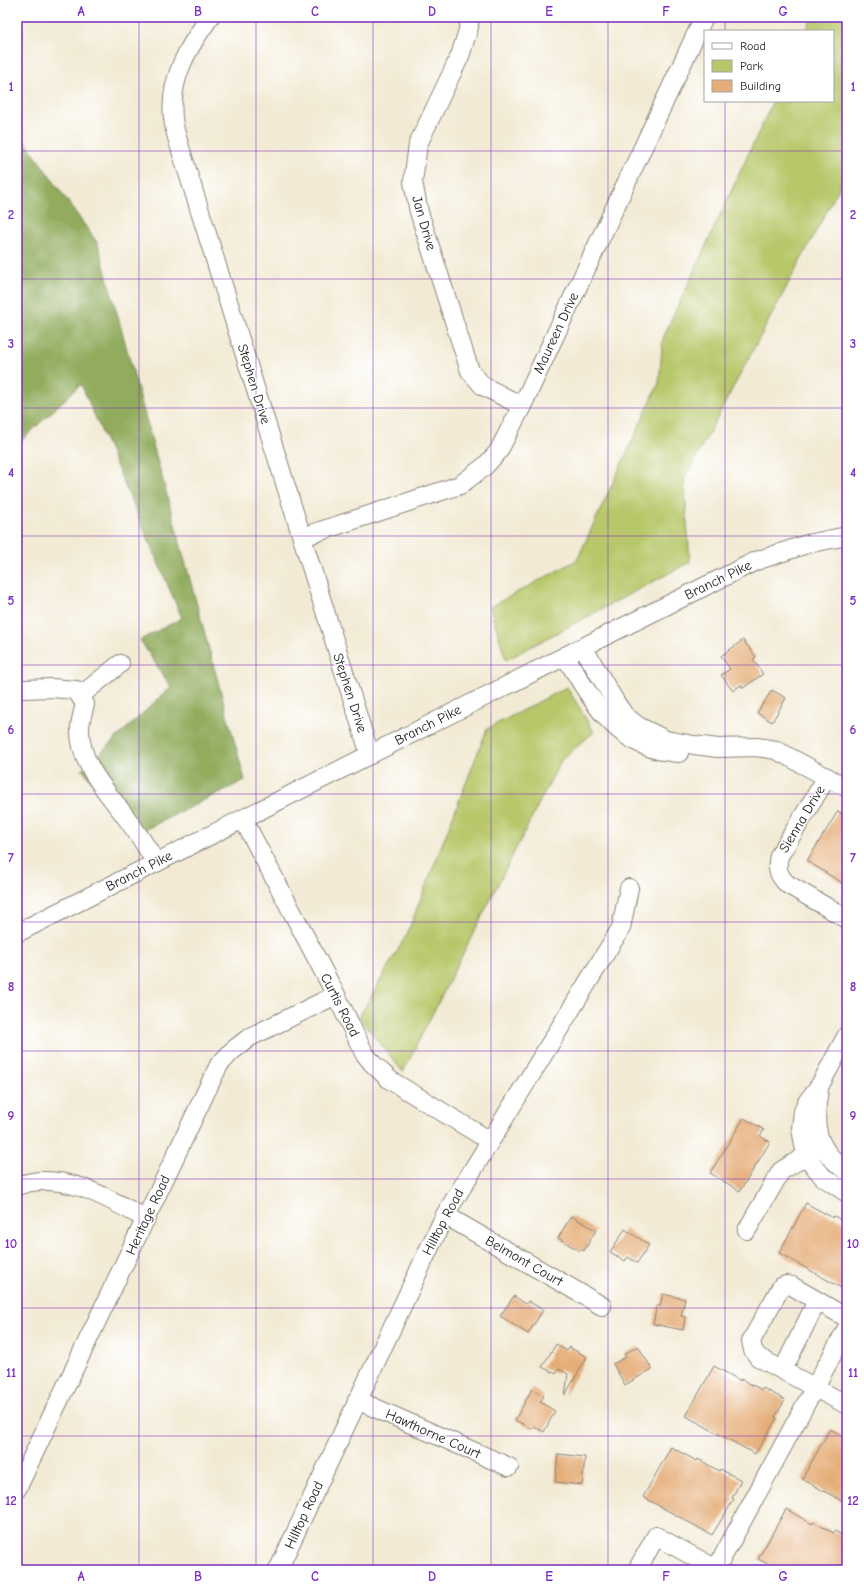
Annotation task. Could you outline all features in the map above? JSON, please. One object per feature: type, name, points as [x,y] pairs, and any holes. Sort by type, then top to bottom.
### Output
[{"type":"street","name":"Stephen Drive","points":[[210,17],[187,53],[179,69],[173,89],[173,120],[183,157],[349,692],[370,755]]},
{"type":"street","name":"Jan Drive","points":[[469,17],[467,34],[460,56],[418,144],[413,182],[419,212],[470,371],[483,386],[522,406]]},
{"type":"street","name":"Maureen Drive","points":[[302,537],[460,485],[485,466],[498,452],[522,406],[704,17]]},
{"type":"street","name":"Branch Pike","points":[[17,933],[756,561],[807,544],[847,536]]},
{"type":"street","name":"Sienna Drive","points":[[583,647],[616,704],[625,716],[638,726],[666,740],[718,748]]},
{"type":"street","name":"Sienna Drive","points":[[565,656],[601,713],[620,732],[634,741],[651,748],[673,753],[697,752],[718,748],[757,747],[776,750],[847,788]]},
{"type":"street","points":[[80,696],[120,664]]},
{"type":"street","points":[[24,690],[51,688],[76,690],[85,704],[80,728],[83,750],[89,764],[100,785],[144,843],[156,863]]},
{"type":"street","name":"Sienna Drive","points":[[827,777],[779,856],[777,864],[778,872],[787,884],[847,918]]},
{"type":"street","name":"Curtis Road","points":[[243,819],[336,995],[364,1053],[381,1073],[404,1089],[490,1141]]},
{"type":"street","name":"Hilltop Road","points":[[278,1570],[445,1215],[621,928],[630,888]]},
{"type":"street","name":"Heritage Road","points":[[17,1489],[219,1066],[232,1051],[250,1037],[336,995]]},
{"type":"street","points":[[847,1035],[820,1085],[807,1102],[803,1111],[801,1129],[806,1155],[823,1177],[847,1193]]},
{"type":"street","points":[[820,1085],[815,1114],[818,1136],[829,1157],[847,1171]]},
{"type":"street","points":[[747,1230],[782,1171],[822,1146]]},
{"type":"street","points":[[17,1186],[25,1183],[38,1182],[67,1183],[91,1191],[146,1218]]},
{"type":"street","name":"Belmont Court","points":[[445,1215],[602,1306]]},
{"type":"street","points":[[847,1318],[792,1286],[786,1285],[781,1287],[751,1341],[753,1350],[758,1357],[847,1404]]},
{"type":"street","points":[[783,1370],[817,1301]]},
{"type":"street","points":[[637,1570],[656,1536],[717,1569],[847,1328]]},
{"type":"street","name":"Hawthorne Court","points":[[357,1400],[509,1467]]},
{"type":"green space","points":[[812,17],[847,17],[847,173],[684,480],[690,562],[506,660],[490,607],[577,560],[659,383],[663,338],[773,102],[834,102],[834,30],[806,30]]},
{"type":"green space","points":[[17,19],[23,32],[17,67]]},
{"type":"green space","points":[[17,130],[98,244],[245,780],[138,833],[82,770],[171,687],[140,640],[182,618],[81,384],[17,445]]},
{"type":"green space","points":[[567,687],[594,732],[561,760],[403,1072],[359,1017],[407,934],[487,729]]},
{"type":"building","points":[[743,640],[756,657],[753,659],[763,674],[743,688],[741,685],[733,691],[721,675],[730,669],[721,656]]},
{"type":"building","points":[[772,690],[786,698],[772,722],[757,713]]},
{"type":"building","points":[[838,811],[847,817],[847,886],[807,861]]},
{"type":"building","points":[[744,1118],[764,1130],[760,1136],[770,1142],[740,1191],[710,1173]]},
{"type":"building","points":[[806,1203],[833,1218],[834,1216],[847,1223],[847,1291],[779,1253]]},
{"type":"building","points":[[571,1216],[596,1230],[584,1251],[581,1249],[580,1251],[558,1238]]},
{"type":"building","points":[[625,1229],[649,1245],[637,1263],[628,1257],[625,1261],[610,1252]]},
{"type":"building","points":[[663,1294],[685,1299],[681,1316],[685,1317],[683,1330],[653,1324],[657,1306],[660,1306]]},
{"type":"building","points":[[514,1296],[526,1304],[528,1301],[543,1310],[528,1334],[500,1316]]},
{"type":"building","points":[[556,1344],[567,1351],[569,1347],[587,1357],[565,1395],[568,1374],[559,1369],[556,1374],[542,1367]]},
{"type":"building","points":[[638,1346],[652,1369],[625,1385],[613,1364],[626,1357],[624,1354]]},
{"type":"building","points":[[714,1366],[741,1381],[741,1379],[762,1390],[763,1388],[785,1400],[775,1417],[777,1418],[755,1454],[686,1416]]},
{"type":"building","points":[[532,1389],[544,1396],[540,1402],[555,1411],[544,1432],[534,1426],[532,1429],[515,1420]]},
{"type":"building","points":[[830,1429],[847,1438],[847,1502],[842,1501],[802,1479]]},
{"type":"building","points":[[671,1447],[697,1461],[698,1459],[719,1471],[720,1469],[741,1480],[732,1498],[734,1499],[712,1535],[643,1497]]},
{"type":"building","points":[[558,1454],[585,1457],[582,1485],[555,1482]]},
{"type":"building","points":[[786,1509],[812,1524],[813,1522],[834,1533],[835,1531],[847,1538],[847,1565],[844,1570],[783,1570],[776,1566],[775,1568],[758,1559]]}]
